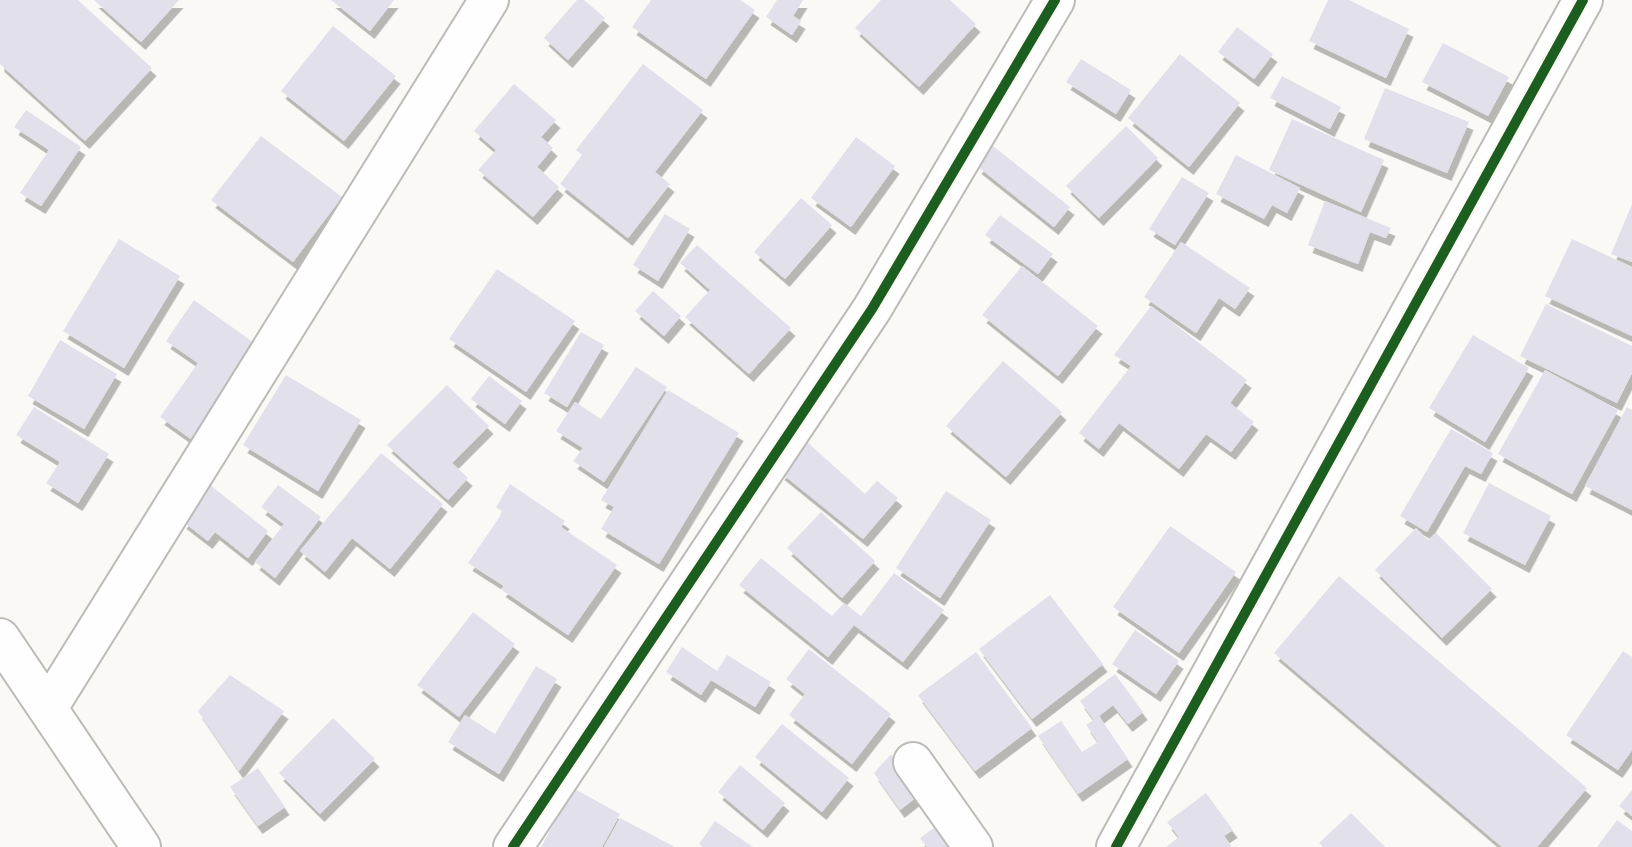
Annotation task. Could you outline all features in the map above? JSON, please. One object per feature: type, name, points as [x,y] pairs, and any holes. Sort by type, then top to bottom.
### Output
[{"type":"street","points":[[48,708],[489,0]]},
{"type":"street","points":[[513,847],[873,309],[1055,0]]},
{"type":"street","points":[[1116,847],[1583,0]]},
{"type":"street","points":[[0,638],[141,847]]},
{"type":"street","points":[[913,762],[972,847]]},
{"type":"building","points":[[0,0],[78,0],[152,68],[85,141],[0,64]]},
{"type":"building","points":[[94,0],[179,0],[141,42]]},
{"type":"building","points":[[331,0],[394,0],[370,31]]},
{"type":"building","points":[[577,0],[584,0],[605,18],[568,60],[544,38]]},
{"type":"building","points":[[651,0],[740,0],[755,10],[706,79],[632,27]]},
{"type":"building","points":[[777,0],[803,0],[793,16],[801,21],[792,35],[766,17]]},
{"type":"building","points":[[881,0],[950,0],[976,24],[919,87],[855,28]]},
{"type":"building","points":[[1328,0],[1349,0],[1409,29],[1386,78],[1309,41]]},
{"type":"building","points":[[333,26],[396,76],[344,141],[281,91]]},
{"type":"building","points":[[1237,27],[1273,54],[1254,79],[1218,52]]},
{"type":"building","points":[[1443,43],[1509,77],[1488,116],[1422,82]]},
{"type":"building","points":[[1180,54],[1240,103],[1189,167],[1128,118]]},
{"type":"building","points":[[1081,59],[1131,90],[1116,114],[1066,82]]},
{"type":"building","points":[[643,64],[703,110],[655,172],[670,184],[628,238],[560,184],[582,155],[576,150]]},
{"type":"building","points":[[1282,76],[1341,107],[1330,129],[1270,98]]},
{"type":"building","points":[[514,84],[556,120],[541,137],[553,148],[537,167],[559,187],[533,217],[478,170],[496,150],[474,131]]},
{"type":"building","points":[[1385,88],[1469,122],[1447,173],[1364,139]]},
{"type":"building","points":[[26,110],[81,147],[41,206],[20,193],[49,150],[14,127]]},
{"type":"building","points":[[1292,119],[1384,160],[1361,212],[1269,170]]},
{"type":"building","points":[[1126,126],[1158,158],[1099,218],[1066,186]]},
{"type":"building","points":[[261,136],[342,197],[293,262],[211,200]]},
{"type":"building","points":[[856,137],[895,166],[851,227],[811,198]]},
{"type":"building","points":[[993,146],[1070,207],[1054,227],[977,166]]},
{"type":"building","points":[[1236,155],[1300,188],[1287,213],[1272,205],[1264,219],[1216,194]]},
{"type":"building","points":[[1182,177],[1209,193],[1175,245],[1149,229]]},
{"type":"building","points":[[801,198],[832,225],[785,279],[754,252]]},
{"type":"building","points":[[1325,201],[1391,228],[1386,238],[1370,232],[1358,264],[1308,245]]},
{"type":"building","points":[[1632,204],[1632,262],[1611,254]]},
{"type":"building","points":[[665,214],[690,229],[658,281],[633,265]]},
{"type":"building","points":[[1000,215],[1053,254],[1038,274],[985,235]]},
{"type":"building","points":[[119,239],[180,276],[124,368],[63,331]]},
{"type":"building","points":[[1572,239],[1632,267],[1632,336],[1545,296]]},
{"type":"building","points":[[1181,242],[1250,288],[1235,309],[1219,298],[1196,333],[1144,297]]},
{"type":"building","points":[[697,245],[791,328],[749,374],[685,317],[710,290],[680,263]]},
{"type":"building","points":[[1022,266],[1098,326],[1058,376],[982,315]]},
{"type":"building","points":[[497,269],[575,321],[526,392],[449,339]]},
{"type":"building","points":[[653,291],[681,316],[664,336],[635,311]]},
{"type":"building","points":[[194,300],[257,345],[191,439],[160,417],[198,363],[166,341]]},
{"type":"building","points":[[1546,304],[1632,346],[1632,373],[1617,403],[1520,356]]},
{"type":"building","points":[[1151,306],[1247,380],[1230,403],[1254,422],[1231,452],[1206,434],[1179,469],[1119,423],[1099,449],[1079,433],[1131,366],[1114,355]]},
{"type":"building","points":[[581,332],[604,345],[567,407],[544,393]]},
{"type":"building","points":[[1473,335],[1529,368],[1485,442],[1429,408]]},
{"type":"building","points":[[60,340],[117,374],[84,429],[28,396]]},
{"type":"building","points":[[1003,361],[1062,412],[1006,477],[946,426]]},
{"type":"building","points":[[636,367],[667,387],[604,482],[573,461],[583,448],[556,431],[575,402],[601,419]]},
{"type":"building","points":[[1545,370],[1618,410],[1572,494],[1498,454]]},
{"type":"building","points":[[286,375],[361,420],[318,491],[243,445]]},
{"type":"building","points":[[489,376],[522,401],[505,424],[471,399]]},
{"type":"building","points":[[447,385],[489,426],[452,463],[468,478],[448,500],[387,445]]},
{"type":"building","points":[[668,390],[739,433],[659,564],[601,529],[614,507],[601,500]]},
{"type":"building","points":[[34,407],[109,454],[78,503],[46,483],[60,462],[16,435]]},
{"type":"building","points":[[1627,407],[1632,410],[1632,510],[1585,486]]},
{"type":"building","points":[[1451,429],[1493,453],[1481,474],[1465,466],[1427,532],[1400,516]]},
{"type":"building","points":[[807,442],[865,494],[877,481],[898,498],[863,539],[780,472]]},
{"type":"building","points":[[381,453],[443,504],[390,569],[352,538],[325,572],[300,551]]},
{"type":"building","points":[[1489,483],[1551,516],[1525,565],[1463,533]]},
{"type":"building","points":[[510,484],[565,521],[561,527],[617,565],[568,635],[501,589],[504,586],[468,563],[503,512],[496,507]]},
{"type":"building","points":[[210,485],[268,531],[248,558],[215,532],[208,541],[182,521]]},
{"type":"building","points":[[278,485],[321,517],[275,578],[255,562],[284,524],[261,507]]},
{"type":"building","points":[[946,491],[991,520],[940,598],[896,568]]},
{"type":"building","points":[[821,512],[875,561],[842,598],[787,548]]},
{"type":"building","points":[[1170,526],[1236,572],[1179,653],[1113,607]]},
{"type":"building","points":[[1416,528],[1428,540],[1436,533],[1492,589],[1442,638],[1375,570]]},
{"type":"building","points":[[761,558],[832,616],[844,603],[861,616],[894,573],[944,610],[903,662],[854,625],[828,657],[739,585]]},
{"type":"building","points":[[1339,576],[1587,788],[1537,847],[1502,847],[1274,653]]},
{"type":"building","points":[[1050,595],[1103,664],[1032,719],[979,649]]},
{"type":"building","points":[[473,612],[515,644],[459,717],[417,685]]},
{"type":"building","points":[[1135,630],[1179,661],[1156,694],[1112,664]]},
{"type":"building","points":[[682,647],[717,671],[727,655],[771,682],[755,707],[711,680],[701,695],[666,672]]},
{"type":"building","points":[[809,649],[891,714],[852,764],[789,715],[805,694],[786,679]]},
{"type":"building","points":[[1623,651],[1632,657],[1632,750],[1618,770],[1566,735]]},
{"type":"building","points":[[976,652],[1032,728],[975,771],[918,695]]},
{"type":"building","points":[[536,666],[557,679],[499,774],[448,742],[465,715],[495,734]]},
{"type":"building","points":[[1115,674],[1143,712],[1128,724],[1113,705],[1099,716],[1128,759],[1078,794],[1038,736],[1061,721],[1082,752],[1098,742],[1086,725],[1094,720],[1080,701]]},
{"type":"building","points":[[230,675],[284,711],[239,771],[198,711]]},
{"type":"building","points":[[333,718],[375,759],[320,814],[279,773]]},
{"type":"building","points":[[782,724],[849,778],[822,812],[755,757]]},
{"type":"building","points":[[891,754],[919,795],[900,810],[874,773]]},
{"type":"building","points":[[740,765],[785,803],[763,830],[718,792]]},
{"type":"building","points":[[258,768],[285,807],[258,826],[230,787]]},
{"type":"building","points":[[573,788],[620,814],[602,847],[541,847]]},
{"type":"building","points":[[1632,790],[1632,816],[1619,806]]},
{"type":"building","points":[[1206,793],[1233,830],[1224,836],[1232,847],[1166,847],[1179,837],[1167,822]]},
{"type":"building","points":[[1351,813],[1385,847],[1323,847],[1319,843]]},
{"type":"building","points":[[620,818],[675,847],[604,847]]},
{"type":"building","points":[[1617,820],[1632,831],[1632,847],[1597,847]]},
{"type":"building","points":[[715,821],[753,847],[703,847],[699,844]]},
{"type":"building","points":[[942,822],[960,847],[927,847],[920,838]]},
{"type":"cycle path","points":[[513,847],[872,309],[1055,0]]},
{"type":"cycle path","points":[[1116,847],[1583,0]]}]
